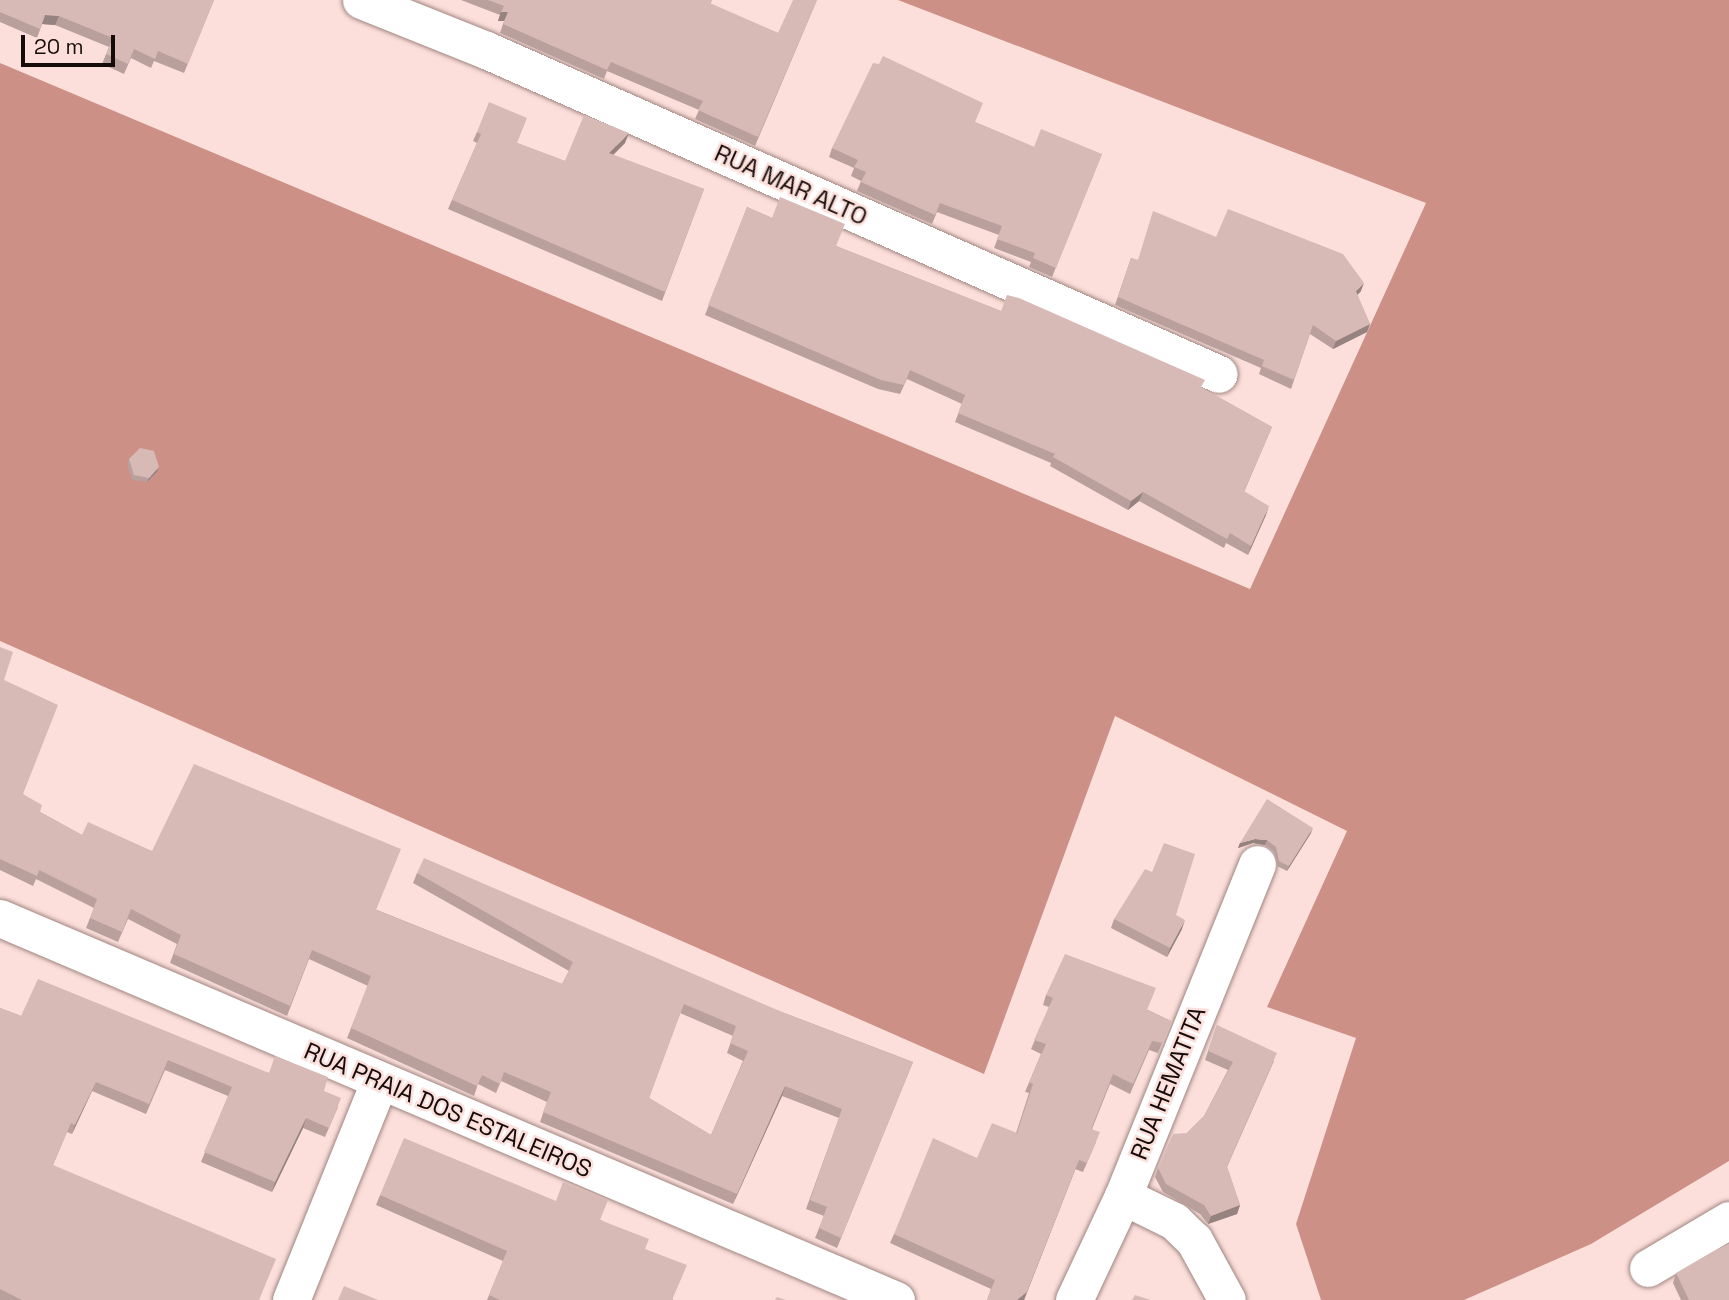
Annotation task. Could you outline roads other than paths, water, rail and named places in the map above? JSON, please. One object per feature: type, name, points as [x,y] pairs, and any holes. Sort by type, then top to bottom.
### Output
[{"type":"street","name":"RUA MAR ALTO","points":[[361,0],[511,61],[1219,374]]},
{"type":"street","name":"RUA HEMATITA","points":[[1074,1300],[1123,1196],[1256,864]]},
{"type":"street","name":"RUA PRAIA DOS ESTALEIROS","points":[[0,918],[379,1082],[896,1300]]},
{"type":"street","points":[[291,1300],[379,1082]]},
{"type":"street","points":[[1123,1196],[1174,1221],[1194,1240],[1227,1300]]},
{"type":"street","points":[[1648,1268],[1729,1220]]}]
